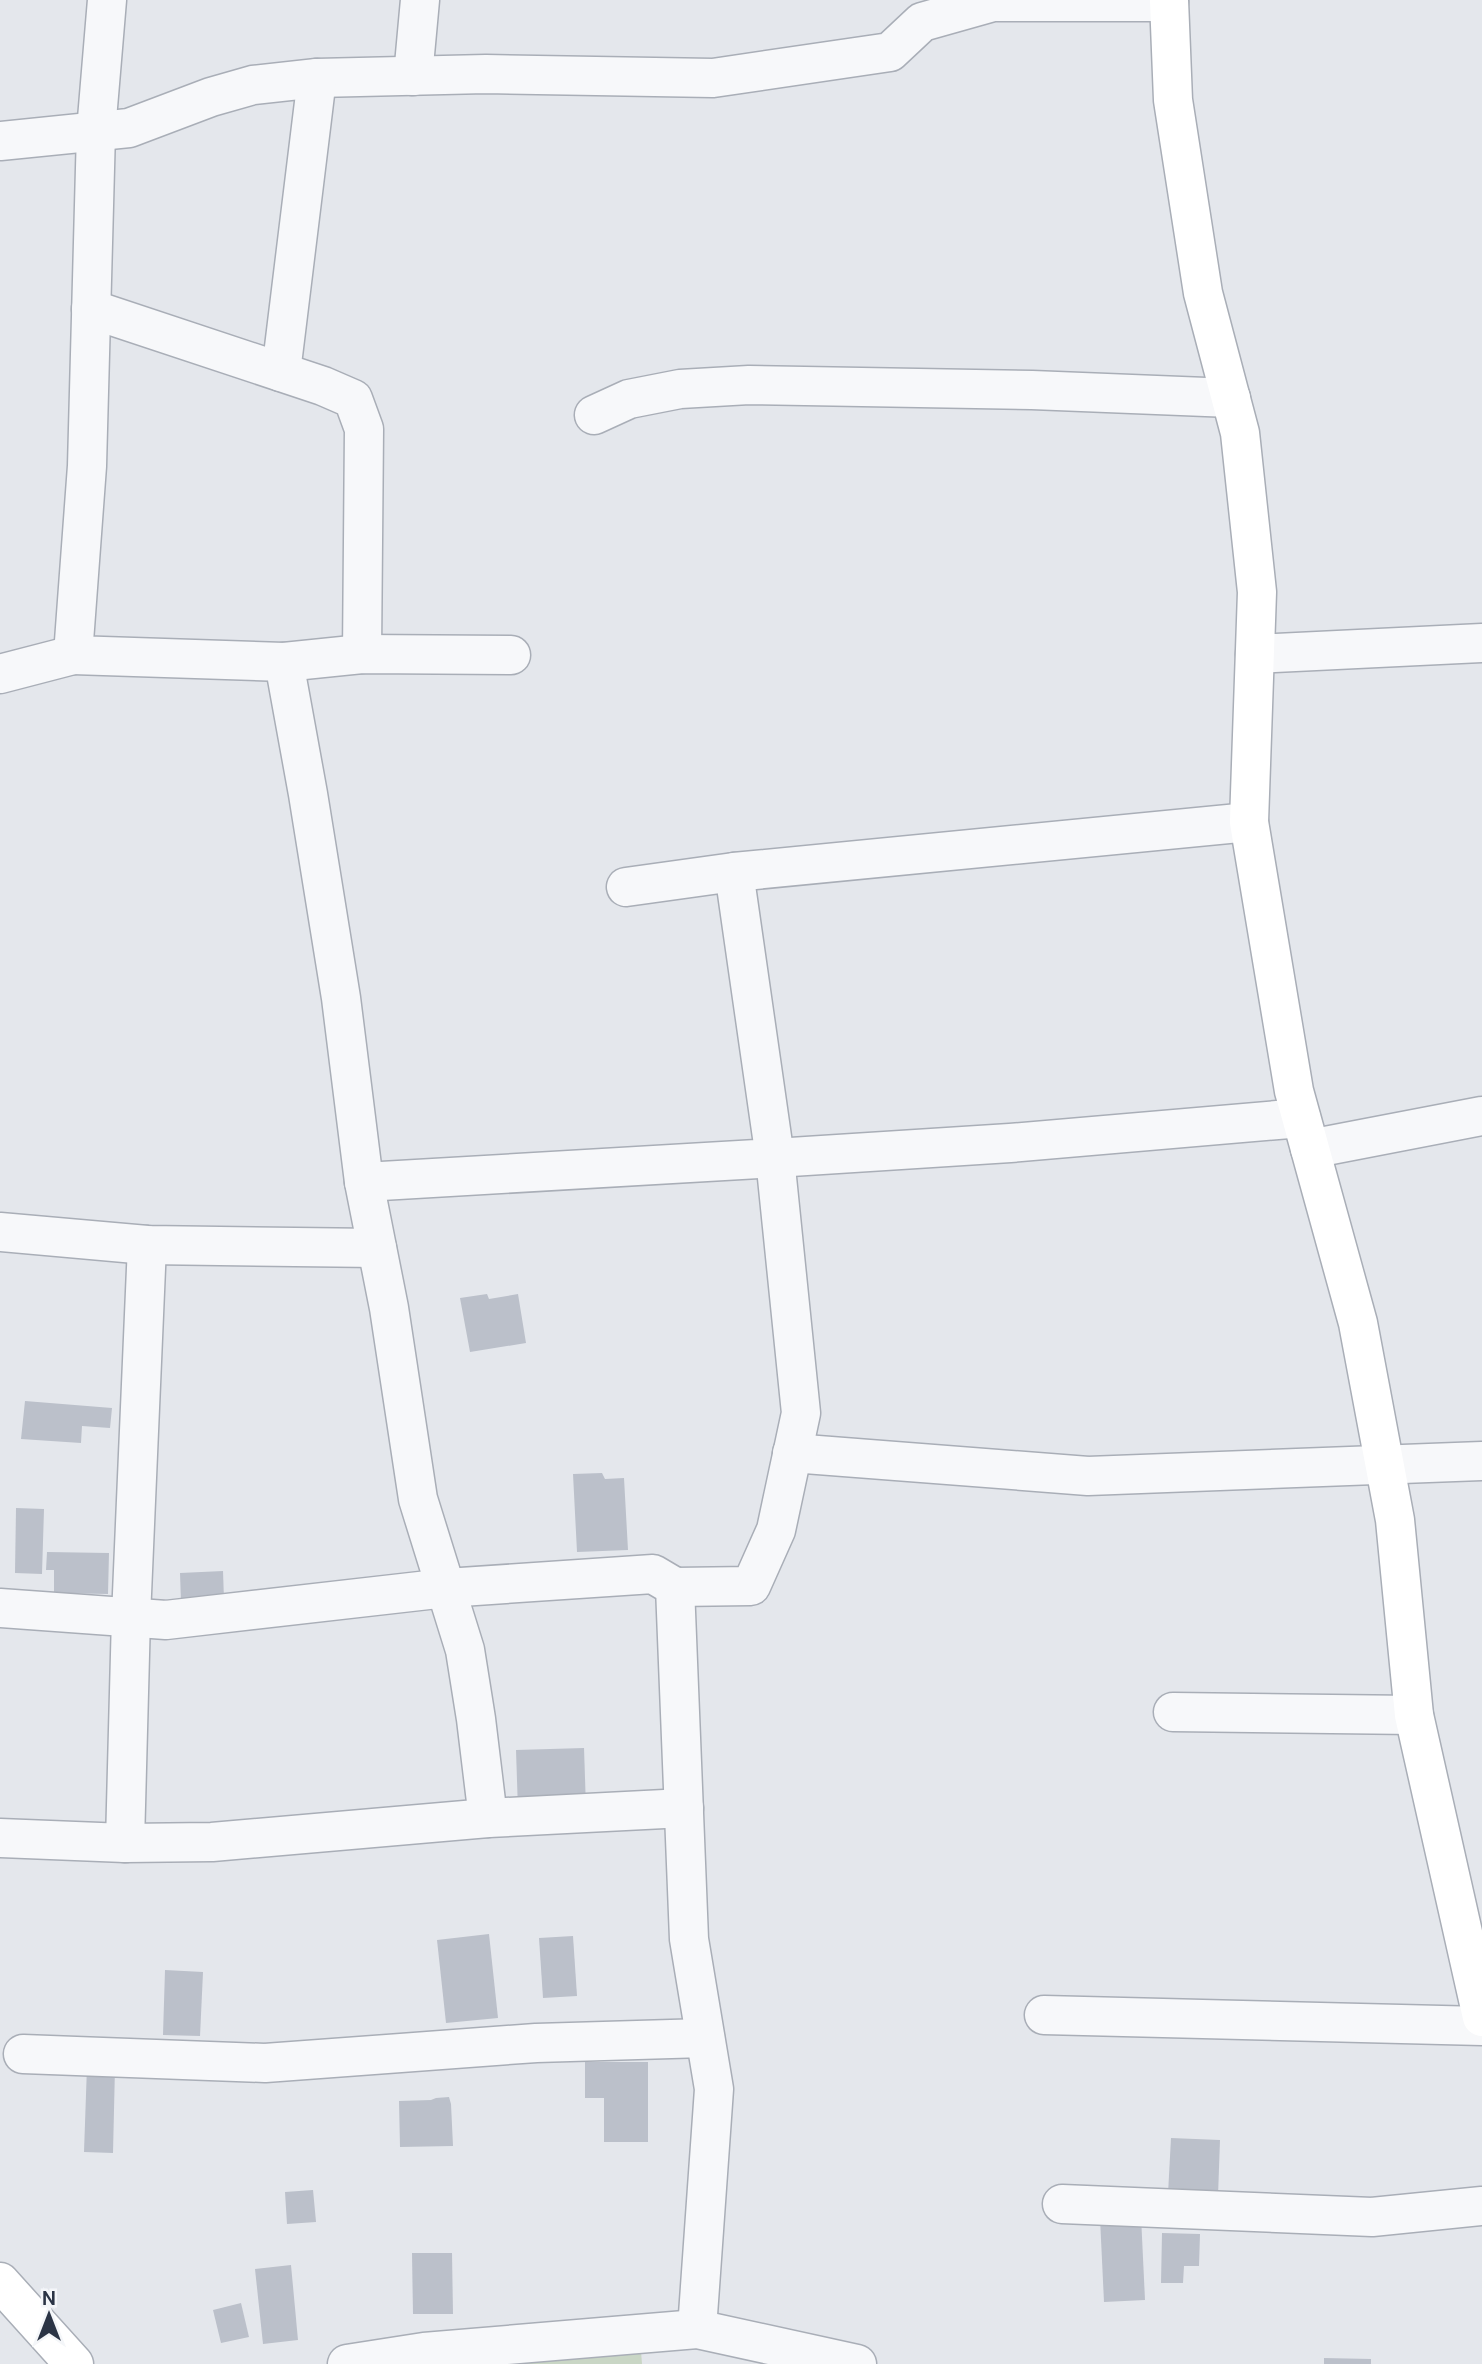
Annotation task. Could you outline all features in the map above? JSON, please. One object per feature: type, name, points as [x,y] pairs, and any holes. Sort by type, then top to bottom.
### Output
[{"type":"street","points":[[73,656],[88,466],[96,131],[107,0]]},
{"type":"street","points":[[413,76],[420,0]]},
{"type":"street","points":[[0,141],[129,128],[211,97],[253,85],[317,78],[486,74],[713,78],[890,52],[922,22],[993,2],[1169,1],[1173,100],[1203,293],[1240,433],[1257,592],[1249,822],[1294,1091],[1358,1323],[1395,1520],[1414,1715],[1482,2017]]},
{"type":"street","points":[[281,372],[317,78]]},
{"type":"street","points":[[91,309],[323,386],[353,399],[364,429],[362,654]]},
{"type":"street","points":[[594,415],[629,399],[680,389],[749,384],[1032,390],[1231,398]]},
{"type":"street","points":[[1255,654],[1482,643]]},
{"type":"street","points":[[0,674],[73,656],[284,662],[362,654],[510,656]]},
{"type":"street","points":[[284,662],[341,998],[364,1182],[388,1308],[418,1499],[465,1650],[488,1818]]},
{"type":"street","points":[[626,887],[734,872],[1249,822]]},
{"type":"street","points":[[0,1608],[166,1620],[446,1588],[653,1574],[675,1587],[751,1586],[776,1530],[801,1413],[775,1158],[734,872]]},
{"type":"street","points":[[364,1182],[1024,1142],[1306,1134],[1482,1116]]},
{"type":"street","points":[[0,1232],[147,1245],[377,1248]]},
{"type":"street","points":[[125,1843],[131,1617],[147,1245]]},
{"type":"street","points":[[792,1453],[1088,1476],[1482,1461]]},
{"type":"street","points":[[675,1587],[689,1939],[713,2090],[696,2329]]},
{"type":"street","points":[[1173,1712],[1414,1715]]},
{"type":"street","points":[[0,1838],[125,1843],[212,1842],[488,1818],[684,1808]]},
{"type":"street","points":[[1044,2015],[1482,2026]]},
{"type":"street","points":[[23,2054],[265,2063],[536,2043],[705,2038]]},
{"type":"street","points":[[1062,2204],[1372,2217],[1482,2206]]},
{"type":"street","points":[[0,2282],[74,2364]]},
{"type":"street","points":[[347,2364],[424,2352],[696,2329],[857,2364]]},
{"type":"green space","points":[[641,2351],[642,2364],[337,2364]]},
{"type":"building","points":[[487,1294],[489,1299],[518,1294],[526,1343],[470,1352],[460,1298]]},
{"type":"building","points":[[25,1401],[112,1408],[110,1428],[82,1426],[81,1443],[21,1439]]},
{"type":"building","points":[[602,1473],[605,1479],[624,1478],[628,1550],[577,1552],[573,1474]]},
{"type":"building","points":[[16,1508],[44,1509],[42,1574],[15,1573]]},
{"type":"building","points":[[47,1552],[109,1553],[108,1594],[54,1593],[54,1570],[46,1570]]},
{"type":"building","points":[[223,1571],[224,1600],[181,1602],[180,1573]]},
{"type":"building","points":[[584,1748],[586,1808],[518,1810],[516,1750]]},
{"type":"building","points":[[489,1934],[498,2018],[446,2023],[437,1940]]},
{"type":"building","points":[[573,1936],[577,1996],[543,1998],[539,1938]]},
{"type":"building","points":[[165,1970],[203,1972],[200,2036],[163,2035]]},
{"type":"building","points":[[585,2062],[648,2062],[648,2142],[604,2142],[604,2098],[585,2098]]},
{"type":"building","points":[[87,2066],[115,2067],[113,2153],[84,2152]]},
{"type":"building","points":[[449,2097],[453,2146],[400,2147],[399,2101]]},
{"type":"building","points":[[1171,2138],[1220,2140],[1218,2196],[1168,2194]]},
{"type":"building","points":[[313,2190],[316,2222],[287,2224],[285,2192]]},
{"type":"building","points":[[1141,2216],[1145,2300],[1104,2302],[1100,2218]]},
{"type":"building","points":[[1162,2233],[1200,2234],[1199,2266],[1184,2266],[1183,2283],[1161,2283]]},
{"type":"building","points":[[412,2253],[452,2253],[453,2314],[413,2314]]},
{"type":"building","points":[[291,2265],[298,2340],[263,2344],[255,2269]]},
{"type":"building","points":[[241,2303],[249,2337],[221,2343],[213,2310]]},
{"type":"building","points":[[1324,2358],[1371,2359],[1371,2364],[1324,2364]]}]
